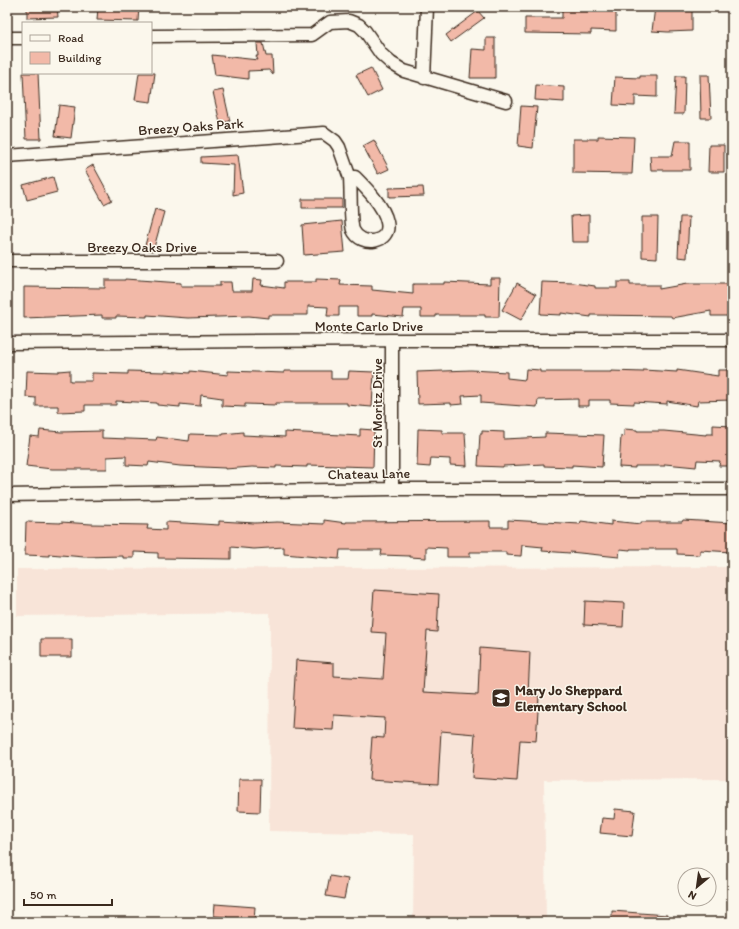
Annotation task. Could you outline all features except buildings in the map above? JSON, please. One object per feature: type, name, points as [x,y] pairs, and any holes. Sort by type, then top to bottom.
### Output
[{"type":"street","points":[[424,78],[427,7]]},
{"type":"street","points":[[152,36],[312,35],[330,22],[349,21],[359,25],[381,54],[390,63],[404,71],[506,101]]},
{"type":"street","points":[[7,38],[22,38]]},
{"type":"street","name":"Breezy Oaks Park","points":[[7,156],[324,133],[335,141],[339,147],[350,178],[352,227],[354,232],[357,237],[365,241],[377,241],[386,233],[388,222],[385,214],[364,186],[355,177],[350,178]]},
{"type":"street","name":"Breezy Oaks Drive","points":[[7,261],[277,261]]},
{"type":"street","name":"Monte Carlo Drive","points":[[7,343],[392,340],[732,340]]},
{"type":"street","name":"St Moritz Drive","points":[[392,340],[392,489]]},
{"type":"street","name":"Chateau Lane","points":[[7,495],[392,489],[732,489]]},
{"type":"shaded area","name":"Mary Jo Sheppard Elementary School","points":[[732,567],[732,779],[544,780],[546,922],[413,922],[414,834],[269,831],[270,613],[17,616],[17,569]]},
{"type":"place","name":"Mary Jo Sheppard Elementary School","points":[[501,698]]}]
